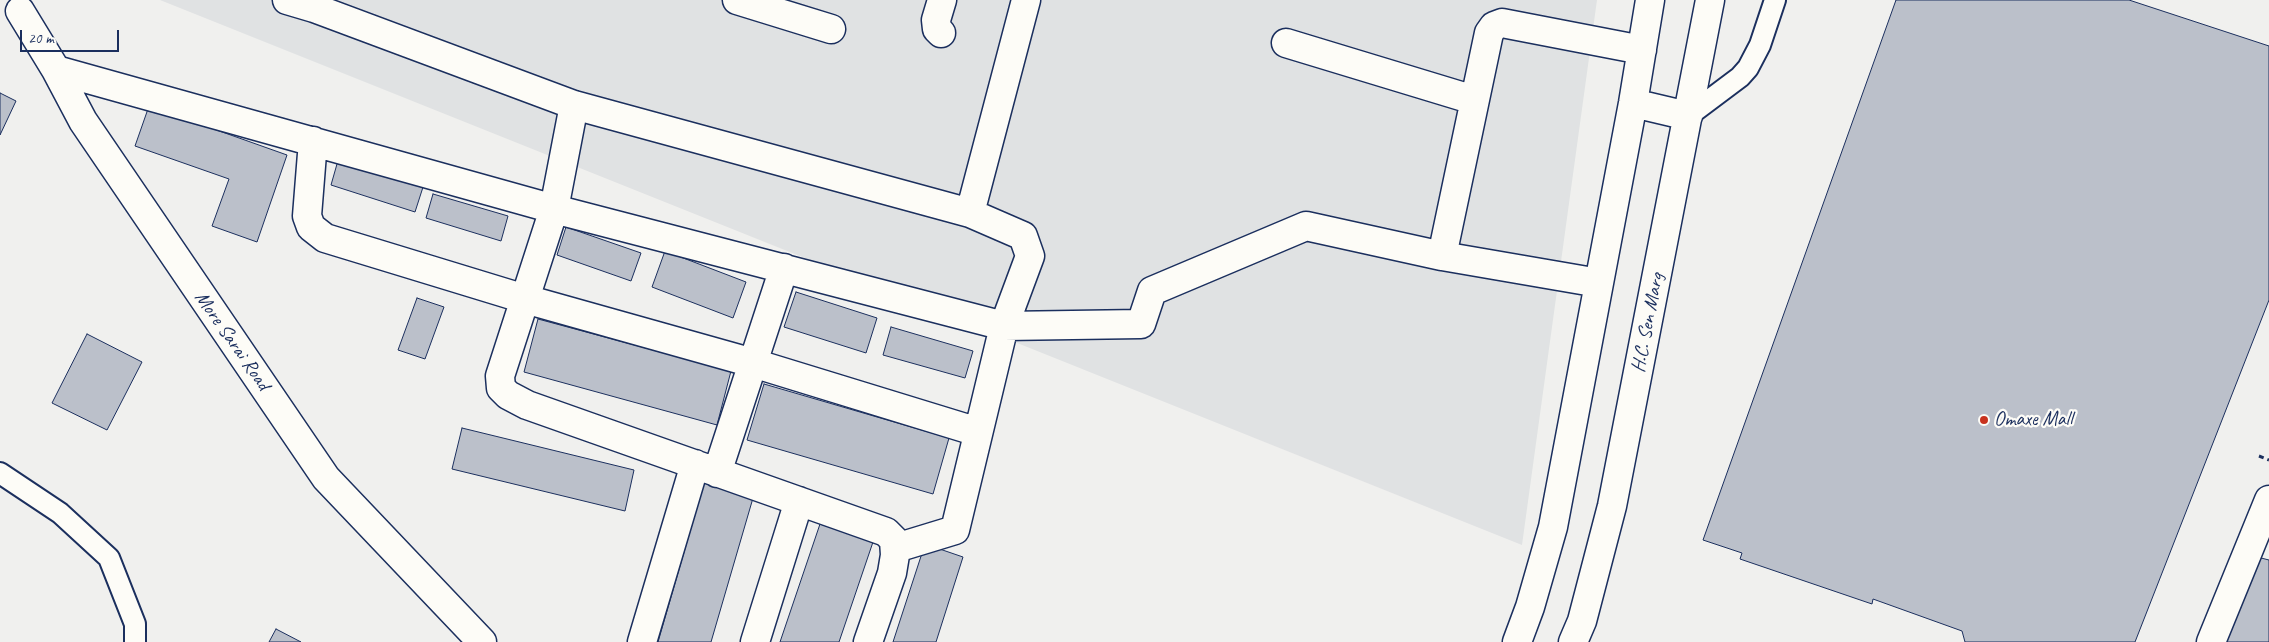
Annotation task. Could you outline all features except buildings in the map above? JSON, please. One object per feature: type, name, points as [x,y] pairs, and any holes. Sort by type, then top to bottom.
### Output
[{"type":"street","points":[[287,0],[315,4],[574,105],[970,213],[1023,236],[1030,256],[1004,326],[955,530],[896,548]]},
{"type":"street","points":[[941,33],[938,30],[936,20],[942,0]]},
{"type":"street","points":[[970,213],[1026,0]]},
{"type":"street","points":[[1516,642],[1530,607],[1553,527],[1633,103],[1650,0]]},
{"type":"street","name":"H.C. Sen Marg","points":[[1574,642],[1582,621],[1612,506],[1710,0]]},
{"type":"street","points":[[745,1],[831,29]]},
{"type":"street","name":"More Sarai Road","points":[[14,5],[56,70],[83,121],[326,478],[482,642]]},
{"type":"street","points":[[1442,256],[1489,33],[1496,25],[1502,23],[1642,50]]},
{"type":"street","points":[[1286,43],[1474,100]]},
{"type":"street","points":[[56,70],[554,209],[1004,326],[1141,324],[1152,291],[1306,226],[1442,256],[1599,283]]},
{"type":"street","points":[[1633,103],[1688,116]]},
{"type":"street","points":[[574,105],[554,209],[500,376],[501,388],[508,395],[527,405],[886,532],[894,540],[896,548],[892,573],[868,642]]},
{"type":"street","points":[[313,141],[307,216],[311,227],[325,238],[525,300],[753,363],[964,428]]},
{"type":"street","points":[[642,642],[706,469],[753,363],[784,268]]},
{"type":"street","points":[[2211,642],[2269,500]]},
{"type":"street","points":[[755,642],[799,501]]},
{"type":"lane","points":[[1688,116],[1740,77],[1748,68],[1760,44],[1775,0]]},
{"type":"lane","points":[[0,473],[60,513],[109,558],[135,624],[135,642]]},
{"type":"path","points":[[2258,456],[2269,460]]},
{"type":"shaded area","points":[[160,0],[1597,0],[1522,545]]},
{"type":"place","name":"Omaxe Mall","points":[[1984,420]]}]
